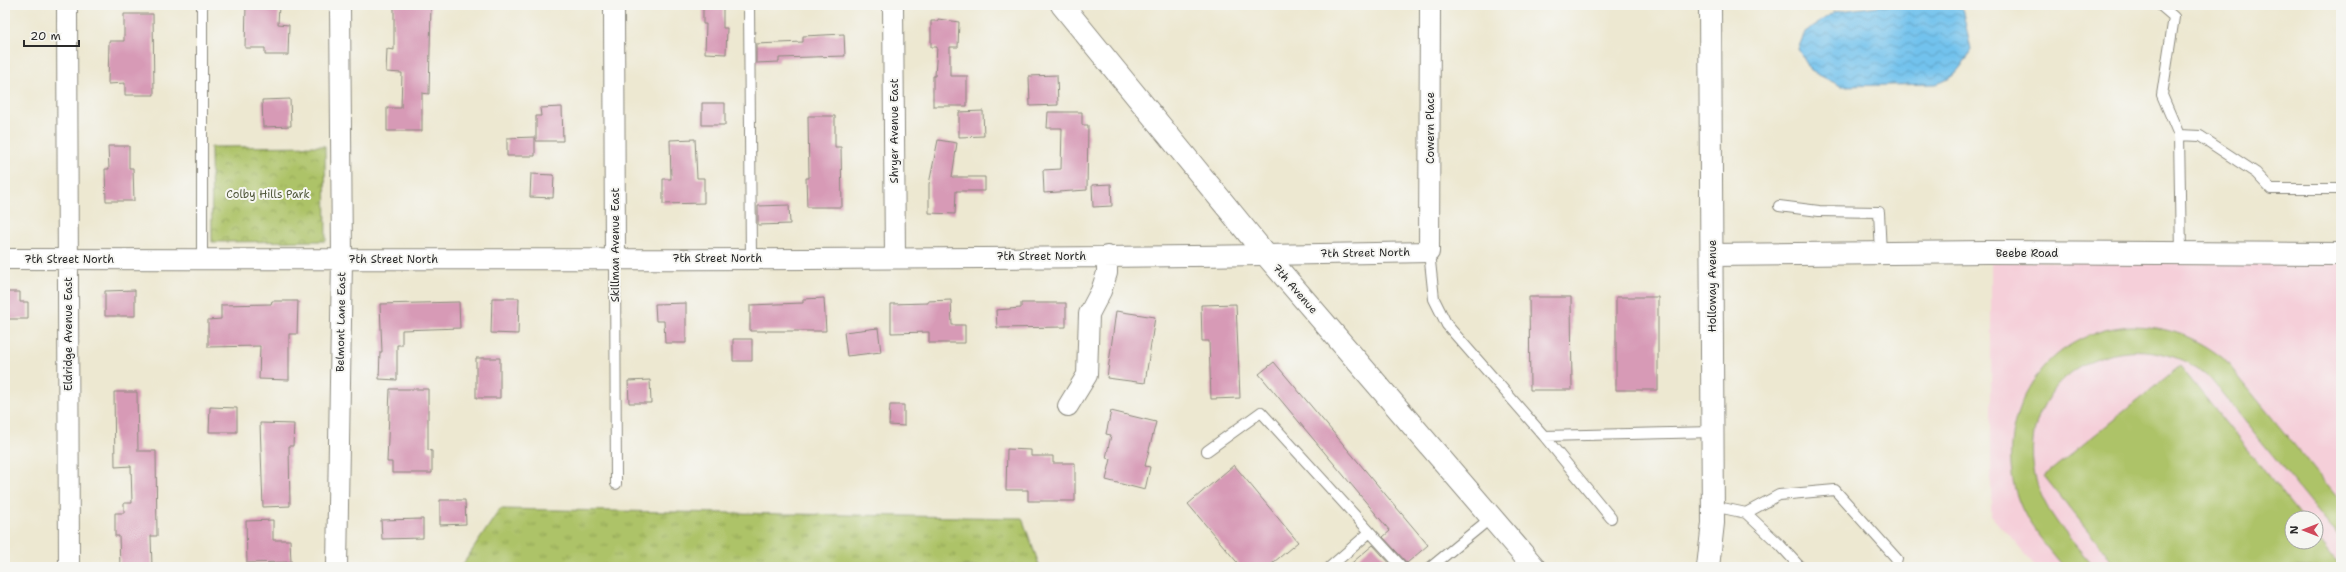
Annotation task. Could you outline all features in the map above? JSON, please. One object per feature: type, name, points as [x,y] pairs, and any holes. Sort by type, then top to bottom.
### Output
[{"type":"street","name":"Eldridge Avenue East","points":[[67,5],[69,567]]},
{"type":"street","name":"Belmont Lane East","points":[[337,567],[342,258],[340,5]]},
{"type":"street","name":"Skillman Avenue East","points":[[614,5],[615,259]]},
{"type":"street","name":"Shryer Avenue East","points":[[893,5],[895,257]]},
{"type":"street","name":"7th Avenue","points":[[1062,5],[1266,255],[1534,567]]},
{"type":"street","name":"Cowern Place","points":[[1429,252],[1430,5]]},
{"type":"street","name":"Holloway Avenue","points":[[1708,567],[1713,506],[1710,5]]},
{"type":"street","name":"7th Street North","points":[[5,259],[615,259],[1266,255],[1429,252]]},
{"type":"street","name":"Beebe Road","points":[[1712,255],[1881,253],[2341,254]]},
{"type":"street","points":[[1068,406],[1087,375],[1090,314],[1101,291],[1106,273],[1107,256]]},
{"type":"lane","points":[[202,5],[202,259]]},
{"type":"lane","points":[[748,5],[751,258]]},
{"type":"lane","points":[[2160,5],[2174,17],[2162,95],[2179,135],[2181,254]]},
{"type":"lane","points":[[2179,135],[2200,136],[2256,173],[2271,189],[2341,190]]},
{"type":"lane","points":[[1779,206],[1819,211],[1879,212],[1881,253]]},
{"type":"lane","points":[[1429,252],[1434,299],[1447,325],[1544,436],[1611,518]]},
{"type":"lane","name":"Skillman Avenue East","points":[[615,259],[616,484]]},
{"type":"lane","points":[[1207,451],[1262,412],[1402,567]]},
{"type":"lane","points":[[1544,436],[1713,432]]},
{"type":"lane","points":[[1746,513],[1779,495],[1835,490],[1897,559],[1895,567]]},
{"type":"lane","points":[[1713,506],[1746,513],[1780,545],[1800,567]]},
{"type":"lane","points":[[1431,567],[1492,518]]},
{"type":"lane","points":[[1330,567],[1370,532]]},
{"type":"shaded area","points":[[1991,261],[2341,264],[2341,567],[2036,567],[1991,516]]},
{"type":"green space","name":"Colby Hills Park","points":[[325,146],[326,241],[212,242],[211,147]]},
{"type":"green space","points":[[2132,326],[2157,328],[2181,334],[2202,344],[2224,359],[2341,502],[2341,539],[2324,518],[2324,510],[2317,510],[2208,376],[2177,358],[2144,351],[2113,353],[2084,364],[2059,383],[2042,409],[2033,440],[2035,476],[2044,501],[2067,535],[2094,567],[2064,567],[2032,526],[2018,499],[2012,474],[2011,449],[2014,425],[2022,401],[2034,380],[2050,361],[2070,345],[2093,334],[2112,328]]},
{"type":"green space","points":[[2180,366],[2296,510],[2284,510],[2284,550],[2324,550],[2324,545],[2341,567],[2117,567],[2044,476]]},
{"type":"green space","points":[[500,509],[1022,518],[1040,567],[461,567]]},
{"type":"water","points":[[1885,5],[1951,5],[1962,8],[1971,50],[1957,71],[1948,79],[1936,84],[1841,86],[1811,71],[1798,49],[1805,32],[1834,12]]},
{"type":"building","points":[[246,5],[279,5],[278,24],[289,25],[288,55],[265,55],[265,48],[245,48]]},
{"type":"building","points":[[394,5],[431,5],[429,94],[422,93],[422,131],[387,131],[387,108],[401,108],[402,73],[386,72],[387,49],[394,50]]},
{"type":"building","points":[[703,6],[723,7],[723,28],[727,28],[726,54],[705,53],[706,24],[703,24]]},
{"type":"building","points":[[124,14],[153,14],[154,95],[125,95],[125,83],[108,84],[109,41],[124,41]]},
{"type":"building","points":[[938,19],[959,22],[958,47],[950,47],[950,76],[967,76],[967,106],[933,106],[933,76],[935,76],[937,47],[931,47],[931,21],[938,21]]},
{"type":"building","points":[[844,34],[845,56],[779,58],[779,62],[756,63],[756,44],[803,42],[803,36]]},
{"type":"building","points":[[1057,75],[1058,105],[1030,106],[1029,76]]},
{"type":"building","points":[[290,99],[291,126],[263,127],[262,100]]},
{"type":"building","points":[[702,103],[725,103],[725,125],[702,125]]},
{"type":"building","points":[[562,107],[563,141],[536,141],[536,116],[541,116],[540,108]]},
{"type":"building","points":[[983,111],[984,136],[959,137],[959,112]]},
{"type":"building","points":[[1048,112],[1082,112],[1082,125],[1088,125],[1087,190],[1044,193],[1043,170],[1061,169],[1062,128],[1047,128]]},
{"type":"building","points":[[808,116],[835,116],[835,147],[841,147],[842,207],[807,207],[806,178],[809,178]]},
{"type":"building","points":[[535,137],[535,156],[507,156],[507,138]]},
{"type":"building","points":[[695,139],[697,178],[704,178],[704,203],[663,204],[663,179],[671,179],[670,140]]},
{"type":"building","points":[[938,140],[957,143],[952,177],[985,177],[985,191],[956,191],[955,214],[929,213],[929,184]]},
{"type":"building","points":[[108,146],[129,146],[129,168],[133,168],[134,201],[106,201],[105,169],[109,169]]},
{"type":"building","points":[[531,174],[554,175],[553,198],[530,197]]},
{"type":"building","points":[[1111,184],[1112,206],[1093,207],[1092,185]]},
{"type":"building","points":[[789,205],[790,224],[758,225],[758,206]]},
{"type":"building","points":[[135,290],[135,316],[105,316],[105,291]]},
{"type":"building","points":[[5,292],[20,292],[20,302],[28,302],[28,319],[5,319]]},
{"type":"building","points":[[1529,297],[1571,297],[1572,390],[1530,390]]},
{"type":"building","points":[[1616,297],[1658,297],[1658,390],[1616,390]]},
{"type":"building","points":[[492,298],[519,298],[518,334],[491,333]]},
{"type":"building","points":[[824,298],[826,331],[750,331],[750,305],[803,303],[803,299]]},
{"type":"building","points":[[951,300],[952,325],[965,325],[965,343],[929,343],[929,332],[891,333],[891,304],[928,303],[928,301]]},
{"type":"building","points":[[272,301],[298,301],[297,334],[289,334],[289,380],[259,379],[260,346],[208,347],[208,320],[221,319],[221,305],[271,304]]},
{"type":"building","points":[[459,302],[460,328],[402,330],[402,345],[397,345],[397,380],[379,379],[380,352],[382,352],[380,304]]},
{"type":"building","points":[[686,303],[686,343],[665,343],[664,321],[656,321],[655,304]]},
{"type":"building","points":[[1021,303],[1066,303],[1066,327],[997,328],[996,310],[1021,308]]},
{"type":"building","points":[[1236,304],[1240,398],[1211,399],[1209,341],[1202,341],[1201,305]]},
{"type":"building","points":[[1116,311],[1155,317],[1145,383],[1107,378]]},
{"type":"building","points":[[878,328],[881,352],[847,356],[844,332]]},
{"type":"building","points":[[733,339],[752,339],[752,361],[733,361]]},
{"type":"building","points":[[476,358],[500,358],[500,398],[476,398]]},
{"type":"building","points":[[1274,362],[1428,545],[1407,563],[1383,537],[1390,531],[1259,374]]},
{"type":"building","points":[[650,380],[651,403],[629,403],[628,381]]},
{"type":"building","points":[[390,389],[428,389],[428,450],[432,451],[432,473],[392,473],[392,462],[387,462]]},
{"type":"building","points":[[114,392],[137,392],[138,451],[156,451],[157,536],[151,536],[152,567],[120,567],[119,536],[115,536],[115,513],[124,513],[124,503],[132,503],[131,466],[115,467]]},
{"type":"building","points":[[890,405],[904,405],[904,426],[889,425]]},
{"type":"building","points":[[210,407],[237,408],[237,432],[209,432]]},
{"type":"building","points":[[1111,411],[1156,422],[1145,466],[1150,467],[1145,490],[1106,480],[1111,459],[1106,458],[1111,435],[1106,434]]},
{"type":"building","points":[[260,423],[294,424],[293,446],[289,446],[290,506],[263,507]]},
{"type":"building","points":[[1007,449],[1031,450],[1031,456],[1053,456],[1053,463],[1075,463],[1075,501],[1028,501],[1028,490],[1006,490]]},
{"type":"building","points":[[1234,465],[1298,542],[1268,567],[1241,567],[1188,504]]},
{"type":"building","points":[[440,500],[465,500],[466,524],[440,525]]},
{"type":"building","points":[[423,519],[423,538],[382,539],[381,520]]},
{"type":"building","points":[[273,520],[273,540],[290,540],[291,562],[247,563],[246,521]]},
{"type":"building","points":[[1373,545],[1393,567],[1347,567]]}]
